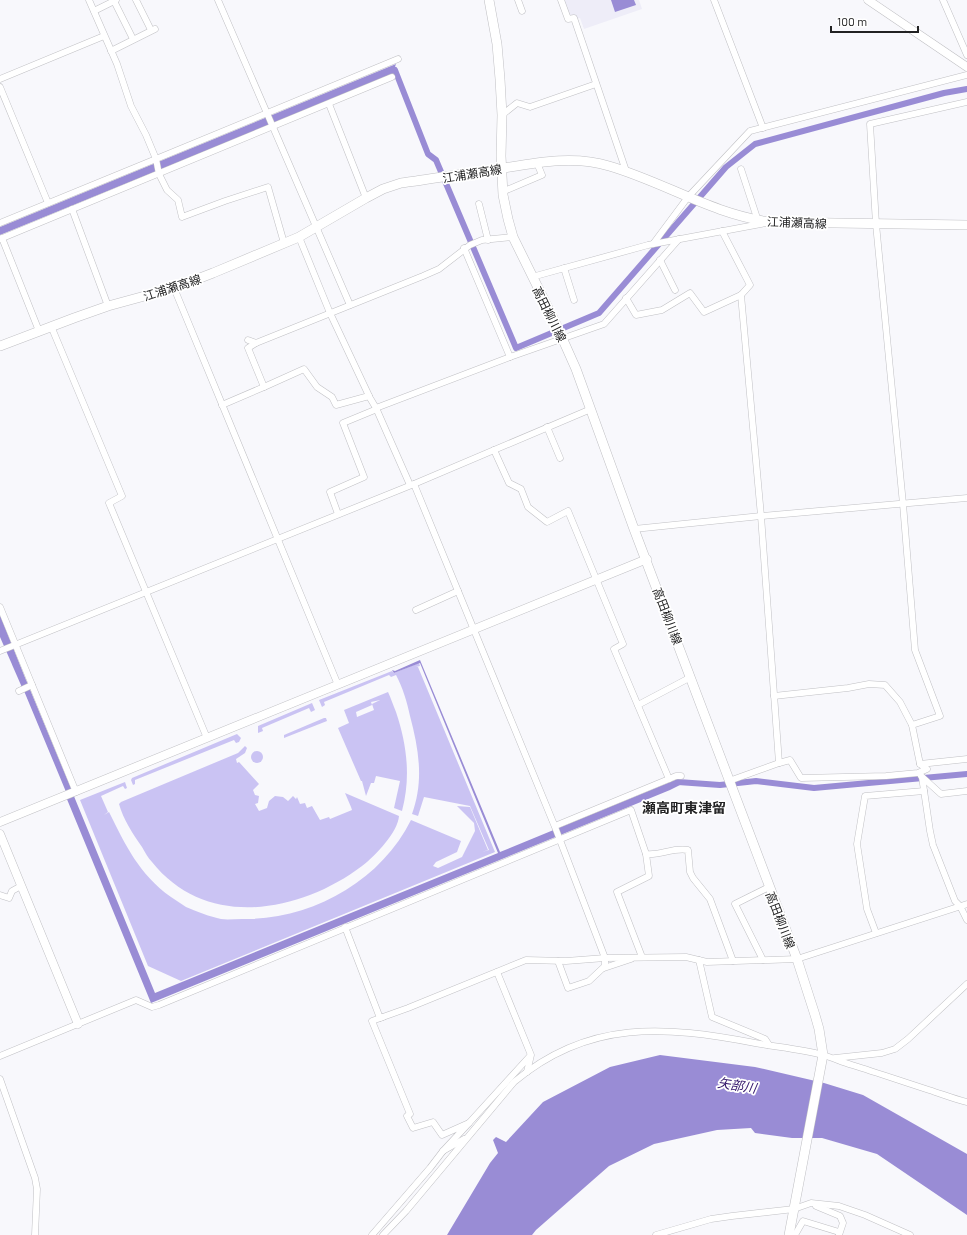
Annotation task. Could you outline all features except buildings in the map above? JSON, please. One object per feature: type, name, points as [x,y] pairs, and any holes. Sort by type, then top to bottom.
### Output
[{"type":"main road","name":"高田柳川線","points":[[489,0],[496,44],[502,115],[502,192],[508,220],[514,237],[537,276],[591,409],[634,529],[647,559],[769,886],[815,1015],[823,1057],[789,1235]]},
{"type":"main road","name":"江浦瀬高線","points":[[0,346],[108,306],[174,288],[207,276],[316,228],[383,189],[401,184],[537,163],[553,161],[587,162],[608,166],[626,171],[709,206],[758,221],[967,225]]},
{"type":"street","points":[[89,0],[111,51],[131,106],[156,159],[159,174],[167,190],[178,200],[182,217],[268,187],[284,243]]},
{"type":"street","points":[[94,10],[115,0],[133,40]]},
{"type":"street","points":[[111,51],[153,30],[136,0]]},
{"type":"street","points":[[218,0],[350,305]]},
{"type":"street","points":[[518,0],[522,11]]},
{"type":"street","points":[[561,0],[568,20],[574,18],[626,171]]},
{"type":"street","points":[[714,0],[764,128]]},
{"type":"street","points":[[868,0],[967,67]]},
{"type":"street","points":[[943,0],[967,55]]},
{"type":"street","points":[[0,79],[104,36]]},
{"type":"street","points":[[0,223],[398,60]]},
{"type":"street","points":[[651,244],[750,131],[967,74]]},
{"type":"street","points":[[38,331],[1,238],[392,77]]},
{"type":"street","points":[[502,115],[517,103],[530,107],[596,84]]},
{"type":"street","points":[[0,87],[48,203]]},
{"type":"street","points":[[912,725],[940,716],[915,650],[903,504],[876,224],[870,124],[967,102]]},
{"type":"street","points":[[329,104],[366,198]]},
{"type":"street","points":[[502,192],[542,175],[537,163]]},
{"type":"street","points":[[741,169],[758,221]]},
{"type":"street","points":[[479,204],[485,240]]},
{"type":"street","points":[[72,209],[108,306]]},
{"type":"street","points":[[537,276],[651,244],[770,222]]},
{"type":"street","points":[[626,298],[636,315],[662,310],[690,293],[704,312],[741,295],[750,285],[722,231]]},
{"type":"street","points":[[299,236],[330,314],[412,484],[458,591],[555,826],[605,958],[604,968]]},
{"type":"street","points":[[264,387],[248,348],[256,342],[330,314],[438,269],[463,249],[485,240],[514,237]]},
{"type":"street","points":[[338,514],[330,492],[364,477],[343,423],[510,357],[604,324],[660,260],[676,239]]},
{"type":"street","points":[[463,249],[510,357]]},
{"type":"street","points":[[660,260],[675,290]]},
{"type":"street","points":[[564,268],[574,300]]},
{"type":"street","points":[[174,288],[338,685]]},
{"type":"street","points":[[741,295],[761,516],[779,763]]},
{"type":"street","points":[[51,326],[122,496],[110,503],[207,738]]},
{"type":"street","points":[[248,340],[256,342]]},
{"type":"street","points":[[222,405],[304,369],[317,387],[332,397],[336,405],[370,397]]},
{"type":"street","points":[[2,650],[412,484],[591,409]]},
{"type":"street","points":[[547,427],[560,458]]},
{"type":"street","points":[[494,450],[509,483],[521,489],[528,507],[547,522],[568,511],[623,644],[614,649],[669,779]]},
{"type":"street","points":[[634,529],[967,498]]},
{"type":"street","points":[[0,822],[647,559]]},
{"type":"street","points":[[416,610],[458,591]]},
{"type":"street","points":[[0,607],[14,645],[26,688],[75,792]]},
{"type":"street","points":[[638,705],[691,676]]},
{"type":"street","points":[[729,781],[790,760],[801,778],[920,775],[927,769],[920,764],[912,725],[900,702],[884,685],[869,684],[848,688],[774,696]]},
{"type":"street","points":[[920,764],[967,759]]},
{"type":"street","points":[[920,775],[941,794],[967,791]]},
{"type":"street","points":[[920,775],[933,844],[955,901],[964,905]]},
{"type":"street","points":[[555,826],[676,776],[681,776]]},
{"type":"street","points":[[876,933],[867,909],[857,844],[864,796],[924,791]]},
{"type":"street","points":[[0,1056],[136,1000],[152,1007],[159,1005],[631,810],[646,854],[649,876],[617,892],[639,957]]},
{"type":"street","points":[[0,834],[3,848],[21,886],[78,1024]]},
{"type":"street","points":[[646,854],[655,854],[678,848],[688,850],[690,872],[710,899],[733,961]]},
{"type":"street","points":[[0,895],[9,898],[12,890],[21,886]]},
{"type":"street","points":[[763,960],[735,904],[769,886]]},
{"type":"street","points":[[964,905],[967,920]]},
{"type":"street","points":[[469,1122],[442,1135],[433,1122],[413,1128],[407,1116],[410,1114],[372,1021],[526,960],[558,961],[605,958],[689,957],[707,962],[796,960],[964,905]]},
{"type":"street","points":[[345,928],[380,1018],[383,1017]]},
{"type":"street","points":[[558,961],[568,988],[589,981],[604,968],[639,957]]},
{"type":"street","points":[[699,960],[712,1017],[765,1039],[769,1045]]},
{"type":"street","points":[[497,972],[531,1055],[526,1072]]},
{"type":"street","points":[[833,1059],[882,1053],[895,1049],[908,1039],[967,984]]},
{"type":"street","points":[[383,1235],[406,1211],[514,1082],[526,1072],[554,1054],[568,1047],[594,1038],[614,1034],[658,1032],[712,1035],[769,1045],[833,1059],[967,1102]]},
{"type":"street","points":[[372,1235],[443,1151],[531,1055]]},
{"type":"street","points":[[0,1078],[35,1178],[37,1189],[35,1235]]},
{"type":"street","points":[[0,1103],[8,1101]]},
{"type":"street","points":[[443,1151],[468,1137]]},
{"type":"street","points":[[795,1235],[803,1221],[839,1234],[843,1223],[840,1216],[811,1203]]},
{"type":"street","points":[[656,1235],[711,1219],[811,1203],[839,1206],[865,1215],[910,1235]]},
{"type":"shaded area","points":[[563,0],[639,0],[642,9],[584,29],[580,18],[569,18]]},
{"type":"shaded area","points":[[419,663],[420,666],[416,667],[418,667],[495,852],[181,981],[148,966],[80,800],[125,782],[127,788],[125,789],[123,786],[101,796],[108,812],[104,815],[109,812],[134,859],[150,879],[171,897],[186,907],[221,919],[268,918],[293,913],[318,904],[341,893],[362,879],[381,862],[398,842],[411,820],[461,841],[457,852],[436,862],[433,866],[438,868],[462,857],[475,831],[474,823],[457,806],[470,807],[488,850],[482,852],[489,850],[470,806],[424,797],[418,816],[412,814],[418,790],[418,753],[406,700],[396,675],[391,677],[389,675],[324,702],[325,705],[322,707],[319,700],[392,671],[394,673]]},
{"type":"shaded area","points":[[388,692],[400,724],[405,749],[407,773],[405,798],[402,811],[394,808],[400,781],[376,776],[374,783],[371,783],[366,796],[362,781],[338,728],[349,723],[344,710]],"holes":[[[380,700],[372,704],[374,710],[357,717],[356,712],[372,705],[371,702]]]},
{"type":"shaded area","points":[[312,703],[315,710],[311,712],[309,708],[262,728],[263,731],[258,733],[258,726]]},
{"type":"shaded area","points":[[326,718],[327,721],[284,738],[284,735]]},
{"type":"shaded area","points":[[237,734],[241,738],[239,742],[236,743],[234,740],[135,780],[135,784],[133,785],[131,780],[132,778]]},
{"type":"shaded area","points":[[245,746],[247,748],[245,753],[236,759],[237,763],[239,762],[259,784],[253,790],[255,795],[259,796],[258,803],[255,804],[259,811],[267,808],[269,801],[275,796],[283,797],[288,801],[293,796],[296,799],[297,797],[300,804],[305,803],[307,808],[312,806],[320,820],[329,817],[330,819],[352,810],[345,793],[399,816],[395,829],[379,850],[362,866],[337,882],[311,895],[283,903],[254,907],[226,906],[199,898],[174,884],[148,857],[129,826],[119,804],[238,753]]},
{"type":"shaded area","points":[[257,751],[261,753],[263,757],[261,761],[257,763],[253,761],[251,757],[253,753]]},
{"type":"water","points":[[611,0],[634,0],[636,5],[615,12]]},
{"type":"water","points":[[396,64],[392,75],[0,235],[0,227]]},
{"type":"water","points":[[0,615],[26,680],[29,690],[24,692],[0,637]]},
{"type":"water","points":[[420,660],[500,852],[675,780],[685,780],[684,783],[151,1003],[64,792],[71,789],[155,993],[498,853],[420,663],[394,673],[392,670],[395,671]]},
{"type":"water","name":"矢部川","points":[[660,1055],[755,1067],[824,1083],[863,1095],[967,1154],[967,1215],[877,1154],[822,1138],[792,1138],[755,1133],[751,1128],[717,1130],[654,1144],[609,1166],[532,1235],[447,1235],[490,1163],[498,1153],[493,1140],[496,1137],[506,1142],[543,1102],[610,1067]]},
{"type":"waterway","points":[[387,74],[395,70],[428,154],[436,160],[516,348],[599,313],[726,167],[755,144],[944,93],[967,89]]},
{"type":"waterway","points":[[24,683],[71,796]]},
{"type":"waterway","points":[[678,782],[720,785],[756,781],[814,788],[967,774]]},
{"type":"district","name":"瀬高町東津留","points":[[684,807]]}]
